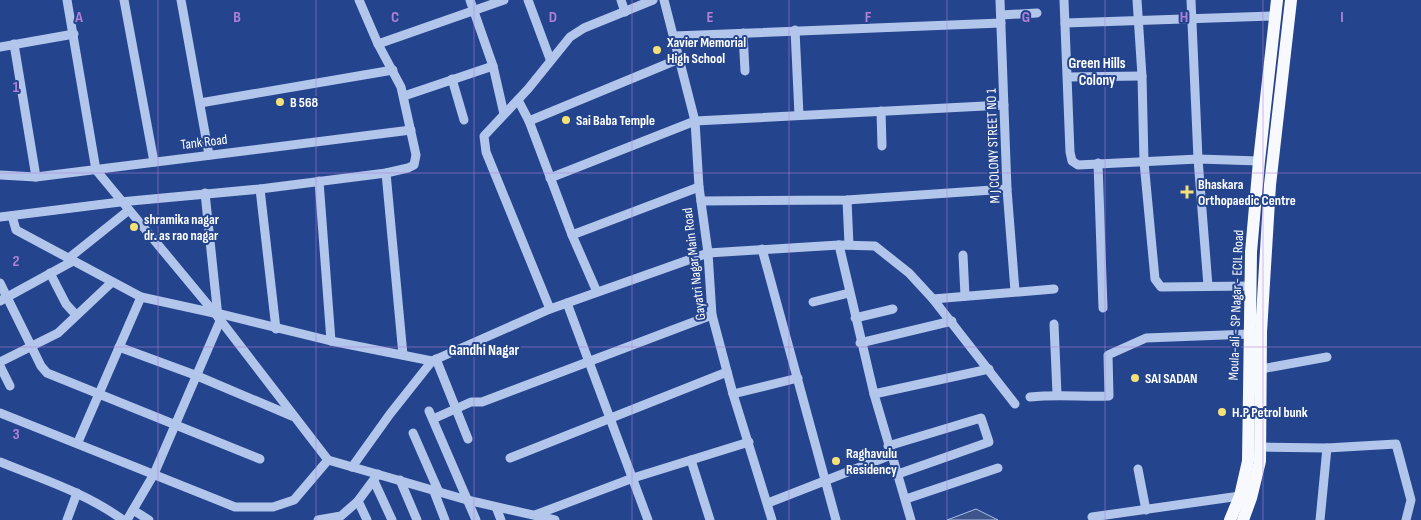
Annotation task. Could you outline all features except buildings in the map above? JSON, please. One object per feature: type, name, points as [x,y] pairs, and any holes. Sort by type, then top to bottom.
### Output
[{"type":"main road","name":"Moula-ali - SP Nagar - ECIL Road","points":[[1230,520],[1240,496],[1248,461],[1251,286],[1259,161],[1277,0]]},
{"type":"main road","name":"Moula-ali - SP Nagar - ECIL Road","points":[[1243,520],[1258,474],[1260,447],[1260,332],[1270,185],[1291,0]]},
{"type":"street","points":[[67,0],[96,170],[120,202],[129,210],[217,316],[328,460],[376,477],[400,480],[467,500],[555,520]]},
{"type":"street","points":[[124,0],[154,162]]},
{"type":"street","points":[[181,0],[209,155]]},
{"type":"street","points":[[0,217],[120,202],[260,189],[386,173],[408,168],[414,164],[416,155],[404,96],[359,0]]},
{"type":"street","points":[[470,0],[493,66],[504,114]]},
{"type":"street","points":[[378,44],[504,0]]},
{"type":"street","points":[[528,0],[550,59]]},
{"type":"street","points":[[621,0],[625,12]]},
{"type":"street","points":[[550,309],[484,144],[484,136],[518,100],[550,59],[576,32],[653,0]]},
{"type":"street","name":"Gayatri Nagar Main Road","points":[[664,0],[695,121],[699,187],[708,253],[712,314],[733,394],[772,520]]},
{"type":"street","name":"M J COLONY STREET NO 1","points":[[1000,0],[1007,189],[1015,291]]},
{"type":"street","points":[[1064,0],[1071,158],[1078,164],[1198,159],[1259,161]]},
{"type":"street","points":[[1137,0],[1142,76],[1144,162],[1155,280],[1161,287],[1251,286]]},
{"type":"street","points":[[1191,0],[1198,159],[1208,286]]},
{"type":"street","points":[[674,36],[1001,19],[1037,13]]},
{"type":"street","points":[[1066,23],[1275,16]]},
{"type":"street","points":[[795,30],[799,115]]},
{"type":"street","points":[[742,33],[745,70]]},
{"type":"street","points":[[0,47],[74,34]]},
{"type":"street","points":[[14,44],[36,177]]},
{"type":"street","points":[[529,121],[679,58]]},
{"type":"street","points":[[404,96],[493,66]]},
{"type":"street","points":[[200,103],[393,70]]},
{"type":"street","points":[[1068,77],[1142,76]]},
{"type":"street","points":[[452,79],[464,120]]},
{"type":"street","points":[[518,100],[529,121],[572,235],[597,292]]},
{"type":"street","points":[[550,178],[695,121],[1004,105]]},
{"type":"street","points":[[880,111],[882,146]]},
{"type":"street","name":"Tank Road","points":[[0,175],[36,177],[411,130]]},
{"type":"street","points":[[1098,163],[1102,308]]},
{"type":"street","points":[[386,173],[403,355]]},
{"type":"street","points":[[319,181],[331,341]]},
{"type":"street","points":[[572,235],[699,187]]},
{"type":"street","points":[[260,189],[276,329]]},
{"type":"street","points":[[701,201],[847,200],[1007,189]]},
{"type":"street","points":[[127,520],[154,474],[217,316],[205,193]]},
{"type":"street","points":[[847,200],[849,245]]},
{"type":"street","points":[[3,299],[71,259],[129,210]]},
{"type":"street","points":[[12,216],[16,230],[111,283],[141,297],[331,341],[434,360]]},
{"type":"street","points":[[838,245],[860,343],[888,446],[911,520]]},
{"type":"street","points":[[352,467],[395,406],[434,360],[550,309],[708,253],[838,245],[875,246],[909,273],[933,299],[1015,404]]},
{"type":"street","points":[[762,249],[798,378],[824,482],[836,520]]},
{"type":"street","points":[[963,255],[965,296]]},
{"type":"street","points":[[50,273],[66,304],[76,315]]},
{"type":"street","points":[[0,283],[3,299],[47,373],[260,459]]},
{"type":"street","points":[[0,362],[58,333],[111,283]]},
{"type":"street","points":[[933,299],[1054,289]]},
{"type":"street","points":[[812,302],[849,293]]},
{"type":"street","points":[[78,442],[141,297]]},
{"type":"street","points":[[567,304],[648,520]]},
{"type":"street","points":[[855,318],[893,308]]},
{"type":"street","points":[[476,520],[431,415],[456,409],[471,402],[482,402],[712,314]]},
{"type":"street","points":[[860,343],[952,321]]},
{"type":"street","points":[[1054,324],[1057,394]]},
{"type":"street","points":[[1030,397],[1057,394],[1069,397],[1108,396],[1108,355],[1146,338],[1250,334]]},
{"type":"street","points":[[119,347],[195,375],[293,417]]},
{"type":"street","points":[[1261,368],[1327,357]]},
{"type":"street","points":[[434,360],[468,439]]},
{"type":"street","points":[[0,366],[10,386]]},
{"type":"street","points":[[874,394],[989,369]]},
{"type":"street","points":[[510,458],[727,372]]},
{"type":"street","points":[[733,394],[798,378]]},
{"type":"street","points":[[0,413],[78,442],[235,507],[273,507],[294,500],[328,460]]},
{"type":"street","points":[[888,446],[981,418],[989,442],[898,474]]},
{"type":"street","points":[[413,433],[446,520]]},
{"type":"street","points":[[540,517],[633,478],[749,442]]},
{"type":"street","points":[[1260,447],[1327,448],[1396,444],[1411,500],[1406,520]]},
{"type":"street","points":[[1320,520],[1327,448]]},
{"type":"street","points":[[768,503],[891,455]]},
{"type":"street","points":[[691,460],[710,520]]},
{"type":"street","points":[[0,462],[77,493],[104,506],[123,520]]},
{"type":"street","points":[[906,499],[998,468]]},
{"type":"street","points":[[1138,469],[1146,510]]},
{"type":"street","points":[[318,520],[342,518],[376,477]]},
{"type":"street","points":[[376,477],[392,520]]},
{"type":"street","points":[[400,480],[417,520]]},
{"type":"street","points":[[67,520],[77,493]]},
{"type":"street","points":[[1092,517],[1240,496]]},
{"type":"street","points":[[358,501],[367,520]]},
{"type":"street","points":[[496,507],[501,520]]},
{"type":"street","points":[[133,510],[149,520]]},
{"type":"water","points":[[976,509],[998,520],[947,520]]},
{"type":"place","name":"Xavier Memorial High School","points":[[657,50]]},
{"type":"place","name":"B 568","points":[[280,102]]},
{"type":"place","name":"Sai Baba Temple","points":[[566,120]]},
{"type":"place","name":"Bhaskara Orthopaedic Centre","points":[[1187,192]]},
{"type":"place","name":"shramika nagar dr. as rao nagar","points":[[134,227]]},
{"type":"place","name":"SAI SADAN","points":[[1135,378]]},
{"type":"place","name":"H.P Petrol bunk","points":[[1222,412]]},
{"type":"place","name":"Raghavulu Residency","points":[[836,461]]},
{"type":"district","name":"Green Hills Colony","points":[[1097,72]]},
{"type":"district","name":"Gandhi Nagar","points":[[484,350]]}]
